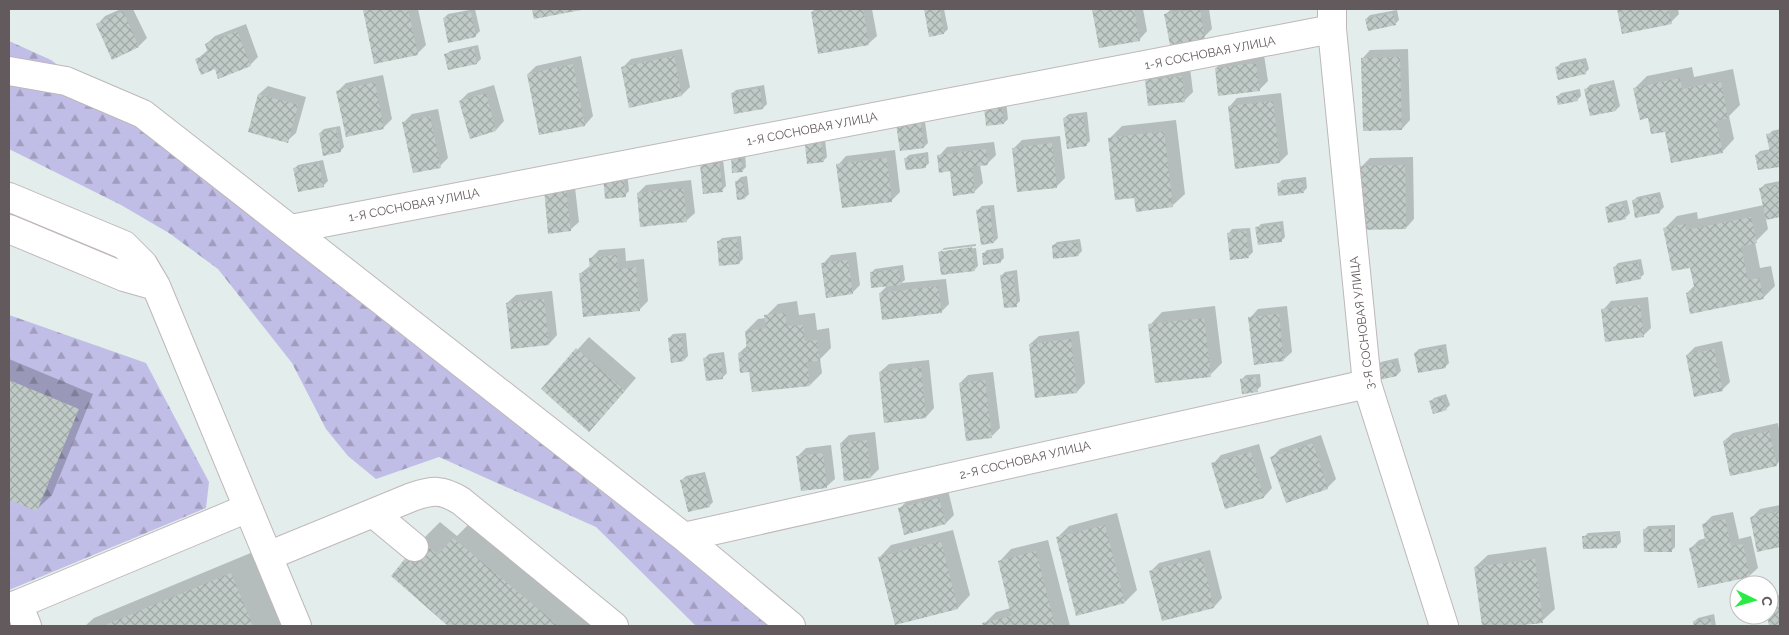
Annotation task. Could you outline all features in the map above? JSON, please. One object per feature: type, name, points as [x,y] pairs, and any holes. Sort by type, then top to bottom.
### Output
[{"type":"street","name":"1-Я СОСНОВАЯ УЛИЦА","points":[[291,229],[1332,19]]},
{"type":"street","name":"3-Я СОСНОВАЯ УЛИЦА","points":[[1332,19],[1367,384],[1444,626]]},
{"type":"street","points":[[9,72],[66,81],[143,114],[684,537],[791,626]]},
{"type":"street","points":[[9,197],[124,245],[143,264],[156,286],[297,626]]},
{"type":"street","points":[[9,228],[124,277],[156,286]]},
{"type":"street","name":"2-Я СОСНОВАЯ УЛИЦА","points":[[684,537],[1367,384]]},
{"type":"street","points":[[268,556],[427,492],[438,491],[449,494],[461,501],[614,626]]},
{"type":"street","points":[[18,613],[248,508]]},
{"type":"street","points":[[373,513],[414,547]]},
{"type":"green space","points":[[9,41],[51,60],[657,515],[791,626],[696,626],[596,527],[439,457],[376,479],[348,456],[326,429],[292,363],[218,269],[169,233],[121,205],[9,149]]},
{"type":"green space","points":[[9,315],[146,363],[209,482],[206,508],[9,590]]},
{"type":"building","points":[[408,9],[418,55],[374,64],[363,10]]},
{"type":"building","points":[[532,9],[581,9],[581,10],[534,19]]},
{"type":"building","points":[[827,9],[863,9],[869,45],[818,54],[811,12]]},
{"type":"building","points":[[924,9],[940,9],[944,34],[929,37]]},
{"type":"building","points":[[1092,9],[1134,9],[1140,41],[1099,48]]},
{"type":"building","points":[[1200,9],[1205,39],[1170,45],[1164,14]]},
{"type":"building","points":[[1617,9],[1668,9],[1672,24],[1622,34]]},
{"type":"building","points":[[123,11],[139,47],[112,60],[96,24]]},
{"type":"building","points":[[471,12],[476,37],[448,43],[443,18]]},
{"type":"building","points":[[1393,13],[1396,25],[1368,31],[1365,19]]},
{"type":"building","points":[[237,31],[251,66],[218,79],[215,69],[201,75],[195,59],[208,54],[205,44]]},
{"type":"building","points":[[474,48],[477,64],[448,70],[444,54]]},
{"type":"building","points":[[674,56],[682,96],[629,108],[621,67]]},
{"type":"building","points":[[1400,57],[1402,130],[1363,131],[1361,58]]},
{"type":"building","points":[[1583,61],[1586,74],[1558,80],[1555,67]]},
{"type":"building","points":[[1256,63],[1260,91],[1218,96],[1215,68]]},
{"type":"building","points":[[573,64],[585,126],[539,135],[527,74]]},
{"type":"building","points":[[1182,76],[1185,102],[1148,106],[1145,80]]},
{"type":"building","points":[[1680,78],[1682,89],[1721,81],[1728,118],[1716,121],[1723,153],[1671,163],[1665,132],[1651,134],[1648,118],[1640,120],[1633,88]]},
{"type":"building","points":[[375,82],[384,129],[346,137],[336,91]]},
{"type":"building","points":[[1611,84],[1616,111],[1590,116],[1584,89]]},
{"type":"building","points":[[760,88],[763,109],[734,114],[731,93]]},
{"type":"building","points":[[1576,92],[1578,101],[1558,105],[1556,96]]},
{"type":"building","points":[[486,93],[496,131],[470,139],[459,101]]},
{"type":"building","points":[[258,94],[298,105],[288,143],[248,132]]},
{"type":"building","points":[[1273,101],[1280,163],[1235,169],[1228,106]]},
{"type":"building","points":[[1002,104],[1004,124],[986,126],[984,107]]},
{"type":"building","points":[[1083,115],[1087,146],[1067,149],[1063,118]]},
{"type":"building","points":[[430,116],[441,168],[413,173],[402,122]]},
{"type":"building","points":[[921,121],[924,148],[900,151],[896,124]]},
{"type":"building","points":[[336,129],[341,152],[323,156],[319,133]]},
{"type":"building","points":[[1164,131],[1173,207],[1136,212],[1134,198],[1115,200],[1108,138]]},
{"type":"building","points":[[1780,132],[1780,167],[1758,170],[1755,155],[1770,152],[1766,134]]},
{"type":"building","points":[[820,134],[824,162],[807,164],[804,136]]},
{"type":"building","points":[[1052,143],[1057,188],[1017,192],[1012,148]]},
{"type":"building","points":[[986,149],[988,165],[972,167],[975,193],[953,196],[950,171],[939,173],[937,155]]},
{"type":"building","points":[[718,153],[723,192],[703,194],[699,155]]},
{"type":"building","points":[[741,156],[743,172],[732,173],[731,157]]},
{"type":"building","points":[[925,156],[926,168],[906,170],[904,158]]},
{"type":"building","points":[[887,158],[892,202],[842,208],[836,164]]},
{"type":"building","points":[[319,163],[324,187],[298,192],[293,168]]},
{"type":"building","points":[[1405,165],[1406,229],[1361,230],[1360,166]]},
{"type":"building","points":[[623,173],[626,197],[605,199],[603,175]]},
{"type":"building","points":[[743,180],[745,199],[737,200],[735,181]]},
{"type":"building","points":[[1302,180],[1304,193],[1278,196],[1277,183]]},
{"type":"building","points":[[1780,184],[1780,217],[1766,220],[1759,188]]},
{"type":"building","points":[[566,187],[571,231],[548,234],[544,189]]},
{"type":"building","points":[[683,188],[687,222],[640,227],[637,193]]},
{"type":"building","points":[[1657,195],[1660,213],[1635,218],[1632,200]]},
{"type":"building","points":[[1623,203],[1626,219],[1608,223],[1605,207]]},
{"type":"building","points":[[990,208],[994,243],[981,245],[976,210]]},
{"type":"building","points":[[1751,217],[1757,243],[1741,246],[1748,280],[1759,278],[1764,299],[1690,314],[1686,293],[1695,291],[1690,268],[1672,271],[1663,228],[1685,224],[1686,230]]},
{"type":"building","points":[[1280,224],[1282,242],[1258,245],[1255,227]]},
{"type":"building","points":[[1246,231],[1249,258],[1230,260],[1227,233]]},
{"type":"building","points":[[737,239],[740,264],[719,266],[717,241]]},
{"type":"building","points":[[1077,242],[1079,256],[1053,259],[1052,245]]},
{"type":"building","points":[[972,247],[975,271],[941,275],[938,252]]},
{"type":"building","points":[[999,251],[1001,263],[983,265],[982,253]]},
{"type":"building","points":[[617,255],[618,269],[636,267],[640,311],[583,317],[579,273],[590,272],[589,258]]},
{"type":"building","points":[[848,260],[853,294],[826,298],[821,263]]},
{"type":"building","points":[[1638,262],[1641,279],[1616,284],[1613,267]]},
{"type":"building","points":[[899,269],[901,285],[871,288],[870,272]]},
{"type":"building","points":[[1013,274],[1017,307],[1004,308],[1000,275]]},
{"type":"building","points":[[938,286],[942,313],[882,320],[879,293]]},
{"type":"building","points":[[544,299],[549,345],[511,349],[506,303]]},
{"type":"building","points":[[1640,305],[1644,337],[1605,342],[1601,309]]},
{"type":"building","points":[[785,313],[787,326],[803,325],[805,341],[817,340],[820,361],[807,362],[810,386],[752,392],[749,372],[740,373],[738,353],[747,352],[745,331],[766,328],[764,315]]},
{"type":"building","points":[[1279,314],[1284,361],[1254,365],[1248,317]]},
{"type":"building","points":[[1204,318],[1211,377],[1155,383],[1148,324]]},
{"type":"building","points":[[682,336],[684,361],[671,363],[668,338]]},
{"type":"building","points":[[1071,339],[1077,393],[1035,398],[1029,344]]},
{"type":"building","points":[[576,348],[625,391],[589,432],[541,389]]},
{"type":"building","points":[[1442,348],[1446,368],[1418,373],[1414,353]]},
{"type":"building","points":[[1714,349],[1723,391],[1694,397],[1686,355]]},
{"type":"building","points":[[721,355],[723,379],[706,381],[703,358]]},
{"type":"building","points":[[1394,362],[1397,376],[1379,380],[1375,366]]},
{"type":"building","points":[[921,367],[926,418],[884,423],[879,372]]},
{"type":"building","points":[[1256,377],[1258,392],[1242,394],[1240,379]]},
{"type":"building","points":[[9,380],[79,409],[37,511],[9,500]]},
{"type":"building","points":[[985,380],[992,438],[966,441],[959,383]]},
{"type":"building","points":[[1442,397],[1447,410],[1433,414],[1429,401]]},
{"type":"building","points":[[1769,431],[1777,466],[1730,476],[1723,441]]},
{"type":"building","points":[[867,440],[871,478],[844,481],[840,443]]},
{"type":"building","points":[[1313,443],[1328,489],[1286,503],[1270,457]]},
{"type":"building","points":[[1251,452],[1264,498],[1225,509],[1211,463]]},
{"type":"building","points":[[823,453],[827,488],[801,491],[796,456]]},
{"type":"building","points":[[702,475],[710,507],[688,512],[680,480]]},
{"type":"building","points":[[939,498],[946,524],[904,535],[898,508]]},
{"type":"building","points":[[1780,511],[1780,547],[1757,552],[1750,517]]},
{"type":"building","points":[[1725,519],[1731,546],[1743,544],[1750,575],[1729,575],[1729,581],[1698,588],[1689,548],[1706,544],[1702,524]]},
{"type":"building","points":[[1105,525],[1125,603],[1076,616],[1056,537]]},
{"type":"building","points":[[1643,529],[1671,529],[1672,552],[1644,552]]},
{"type":"building","points":[[1616,535],[1617,548],[1583,549],[1582,536]]},
{"type":"building","points":[[453,538],[559,626],[448,626],[391,576],[420,540],[438,555]]},
{"type":"building","points":[[941,541],[958,609],[895,625],[878,557]]},
{"type":"building","points":[[1036,551],[1055,626],[983,626],[982,623],[1011,616],[998,561]]},
{"type":"building","points":[[1202,557],[1214,608],[1162,621],[1149,571]]},
{"type":"building","points":[[1535,559],[1543,623],[1516,626],[1482,626],[1474,567]]},
{"type":"building","points":[[231,573],[253,626],[103,626],[151,606]]},
{"type":"building","points":[[1779,601],[1780,626],[1769,626],[1779,625]]},
{"type":"building","points":[[1710,618],[1712,626],[1694,626],[1693,621]]}]
